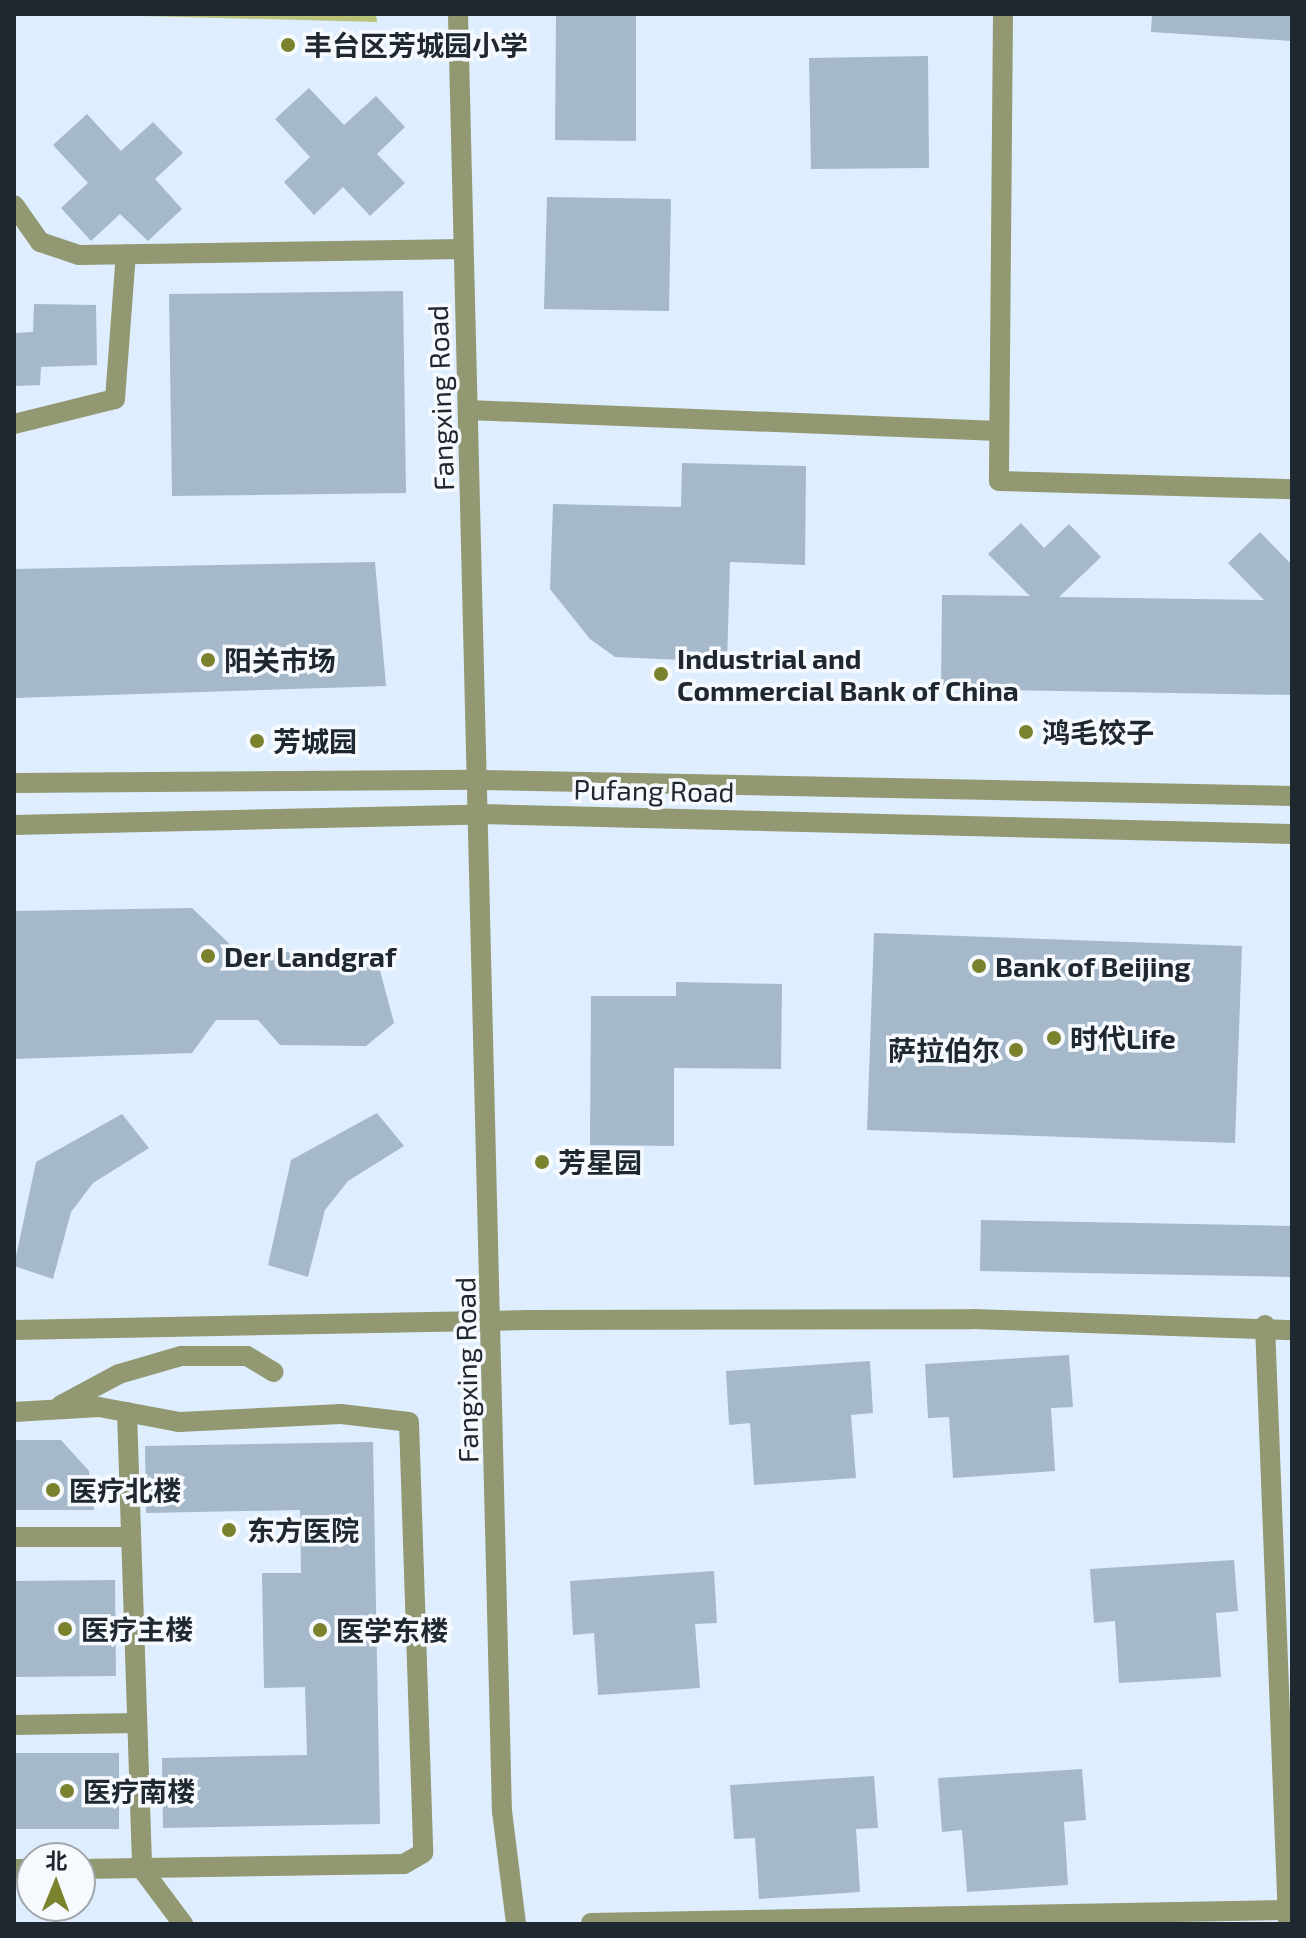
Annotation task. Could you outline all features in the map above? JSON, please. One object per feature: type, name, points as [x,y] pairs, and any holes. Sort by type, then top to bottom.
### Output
[{"type":"street","name":"Fangxing Road","points":[[458,14],[494,1320],[502,1811],[516,1924]]},
{"type":"street","points":[[1003,14],[999,481],[1292,489]]},
{"type":"street","points":[[14,205],[40,242],[79,255],[463,249]]},
{"type":"street","points":[[14,424],[115,399],[126,254]]},
{"type":"street","points":[[468,410],[999,431]]},
{"type":"street","name":"Pufang Road","points":[[14,783],[480,780],[1292,796]]},
{"type":"street","name":"Pufang Road","points":[[14,825],[481,814],[1292,834]]},
{"type":"street","points":[[14,1330],[494,1320],[973,1319],[1265,1325],[1292,1330]]},
{"type":"street","points":[[591,1923],[1288,1917],[1265,1325]]},
{"type":"street","points":[[55,1408],[119,1374],[181,1356],[247,1356],[274,1372]]},
{"type":"street","points":[[14,1412],[55,1408],[127,1412],[179,1422],[341,1414],[409,1422],[423,1853],[404,1864],[96,1869]]},
{"type":"street","points":[[127,1412],[142,1869],[183,1924]]},
{"type":"street","points":[[14,1537],[131,1537]]},
{"type":"street","points":[[14,1725],[137,1723]]},
{"type":"green space","points":[[376,14],[377,22],[142,16]]},
{"type":"building","points":[[556,14],[636,14],[636,141],[555,140]]},
{"type":"building","points":[[1152,14],[1292,14],[1292,41],[1151,32]]},
{"type":"building","points":[[928,56],[929,168],[811,169],[809,58]]},
{"type":"building","points":[[309,88],[344,125],[376,96],[405,127],[377,154],[405,183],[370,216],[343,187],[314,215],[284,182],[310,157],[275,119]]},
{"type":"building","points":[[87,114],[121,151],[153,122],[183,153],[155,179],[182,209],[148,241],[120,214],[91,241],[61,208],[88,183],[53,145]]},
{"type":"building","points":[[547,197],[671,199],[669,311],[544,309]]},
{"type":"building","points":[[403,291],[406,493],[172,496],[169,294]]},
{"type":"building","points":[[34,304],[96,305],[97,365],[41,367],[40,385],[14,386],[14,333],[33,332]]},
{"type":"building","points":[[682,463],[806,466],[805,565],[730,562],[727,662],[615,657],[590,639],[550,589],[553,504],[681,507]]},
{"type":"building","points":[[1021,523],[1044,548],[1069,524],[1101,557],[1059,597],[1264,600],[1228,563],[1260,532],[1292,565],[1292,695],[941,689],[942,595],[1030,596],[988,554]]},
{"type":"building","points":[[375,562],[386,686],[14,698],[14,569]]},
{"type":"building","points":[[192,908],[238,952],[375,952],[394,1023],[366,1046],[280,1045],[258,1020],[216,1020],[192,1053],[14,1059],[14,911]]},
{"type":"building","name":"时代Life","points":[[874,933],[1242,946],[1235,1143],[867,1130]]},
{"type":"building","points":[[676,982],[782,984],[781,1069],[674,1068],[674,1146],[590,1145],[591,996],[676,996]]},
{"type":"building","points":[[377,1113],[404,1146],[348,1181],[325,1210],[308,1277],[268,1265],[291,1160]]},
{"type":"building","points":[[122,1114],[149,1148],[93,1183],[71,1212],[53,1279],[14,1266],[36,1162]]},
{"type":"building","points":[[981,1220],[1292,1226],[1292,1277],[980,1271]]},
{"type":"building","points":[[1069,1355],[1073,1407],[1051,1408],[1055,1471],[953,1478],[949,1417],[928,1418],[925,1364]]},
{"type":"building","points":[[870,1361],[873,1413],[851,1415],[856,1478],[754,1485],[750,1423],[729,1425],[726,1371]]},
{"type":"building","name":"医疗北楼","points":[[14,1440],[61,1440],[89,1471],[94,1510],[14,1510]]},
{"type":"building","name":"医学东楼","points":[[373,1442],[380,1824],[163,1828],[162,1758],[307,1755],[305,1687],[264,1688],[262,1573],[301,1573],[300,1510],[146,1513],[145,1446]]},
{"type":"building","points":[[1234,1560],[1238,1611],[1216,1613],[1221,1677],[1119,1683],[1115,1621],[1094,1623],[1090,1569]]},
{"type":"building","points":[[714,1571],[717,1623],[695,1624],[700,1688],[598,1695],[594,1633],[573,1635],[570,1581]]},
{"type":"building","name":"医疗主楼","points":[[115,1580],[116,1676],[14,1677],[14,1581]]},
{"type":"building","name":"医疗南楼","points":[[14,1753],[119,1753],[119,1829],[14,1829]]},
{"type":"building","points":[[1082,1769],[1086,1820],[1064,1822],[1068,1885],[967,1892],[962,1830],[942,1832],[938,1778]]},
{"type":"building","points":[[874,1776],[878,1828],[856,1829],[860,1892],[759,1899],[755,1838],[734,1839],[730,1785]]},
{"type":"place","name":"丰台区芳城园小学","points":[[288,45]]},
{"type":"place","name":"阳关市场","points":[[208,660]]},
{"type":"place","name":"Industrial and Commercial Bank of China","points":[[661,674]]},
{"type":"place","name":"鸿毛饺子","points":[[1026,732]]},
{"type":"place","name":"芳城园","points":[[257,741]]},
{"type":"place","name":"Der Landgraf","points":[[208,956]]},
{"type":"place","name":"Bank of Beijing","points":[[979,966]]},
{"type":"place","name":"时代Life","points":[[1054,1038]]},
{"type":"place","name":"萨拉伯尔","points":[[1016,1050]]},
{"type":"place","name":"芳星园","points":[[542,1162]]},
{"type":"place","name":"医疗北楼","points":[[53,1490]]},
{"type":"place","name":"东方医院","points":[[229,1530]]},
{"type":"place","name":"医疗主楼","points":[[65,1629]]},
{"type":"place","name":"医学东楼","points":[[320,1630]]},
{"type":"place","name":"医疗南楼","points":[[67,1791]]}]
